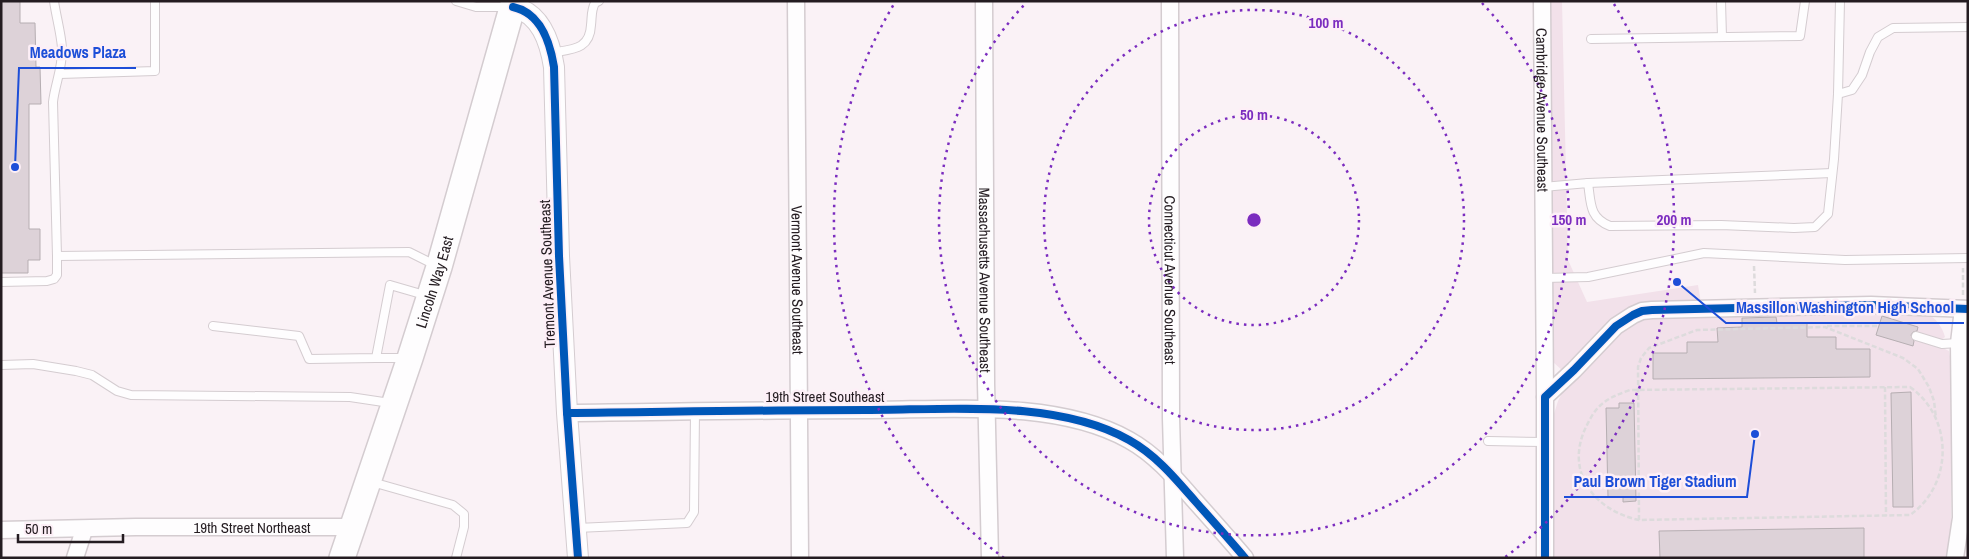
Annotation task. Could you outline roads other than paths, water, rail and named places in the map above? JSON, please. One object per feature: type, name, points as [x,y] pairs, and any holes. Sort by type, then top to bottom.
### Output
[{"type":"main road","name":"Lincoln Way East","points":[[342,558],[395,404],[439,267],[511,3]]},
{"type":"street","name":"Vermont Avenue Southeast","points":[[796,1],[800,558]]},
{"type":"street","name":"Massachusetts Avenue Southeast","points":[[984,1],[990,558]]},
{"type":"street","name":"Connecticut Avenue Southeast","points":[[1170,1],[1171,408],[1175,558]]},
{"type":"street","name":"Cambridge Avenue Southeast","points":[[1542,1],[1545,558]]},
{"type":"street","name":"Tremont Avenue Southeast","points":[[511,3],[535,20],[546,36],[552,53],[555,88],[567,413],[578,558]]},
{"type":"street","points":[[1545,397],[1616,326],[1633,315],[1652,310],[1871,305],[1965,309],[1959,343],[1961,518],[1956,558]]},
{"type":"street","name":"19th Street Southeast","points":[[567,413],[987,410],[1031,412],[1083,420],[1130,440],[1148,451],[1174,476],[1245,558]]},
{"type":"street","name":"19th Street Northeast","points":[[1,530],[84,530],[136,527],[352,527]]},
{"type":"street","points":[[75,558],[84,530]]},
{"type":"lane","points":[[1,282],[47,281],[56,275],[53,102],[54,89],[60,74],[62,48],[54,1]]},
{"type":"lane","points":[[60,74],[155,72],[155,1]]},
{"type":"lane","points":[[456,1],[476,7],[511,3]]},
{"type":"lane","points":[[552,53],[575,48],[587,42],[590,38],[591,13],[599,1]]},
{"type":"lane","points":[[1722,1],[1722,37]]},
{"type":"lane","points":[[1591,39],[1800,36],[1805,1]]},
{"type":"lane","points":[[1588,183],[1591,206],[1595,217],[1602,223],[1610,226],[1721,225],[1815,227],[1828,214],[1838,94],[1840,1]]},
{"type":"lane","points":[[1838,94],[1852,90],[1862,75],[1870,52],[1878,37],[1893,28],[1968,27]]},
{"type":"lane","points":[[1543,187],[1588,183],[1832,173]]},
{"type":"lane","points":[[57,256],[410,252],[439,267]]},
{"type":"lane","points":[[1544,278],[1588,277],[1704,253],[1845,260],[1966,258]]},
{"type":"lane","points":[[376,358],[390,285],[430,296]]},
{"type":"lane","points":[[213,326],[299,336],[309,359],[410,358]]},
{"type":"lane","points":[[1916,336],[1942,344],[1959,343]]},
{"type":"lane","points":[[1,365],[33,364],[76,371],[92,375],[117,391],[131,395],[350,397],[395,404]]},
{"type":"lane","points":[[575,528],[687,523],[694,512],[695,412]]},
{"type":"lane","points":[[1488,441],[1545,442]]},
{"type":"lane","points":[[368,481],[453,505],[464,514],[464,527],[456,558]]},
{"type":"place","name":"Meadows Plaza","points":[[15,167]]},
{"type":"place","name":"Massillon Washington High School","points":[[1677,282]]},
{"type":"place","name":"Paul Brown Tiger Stadium","points":[[1755,434]]}]
